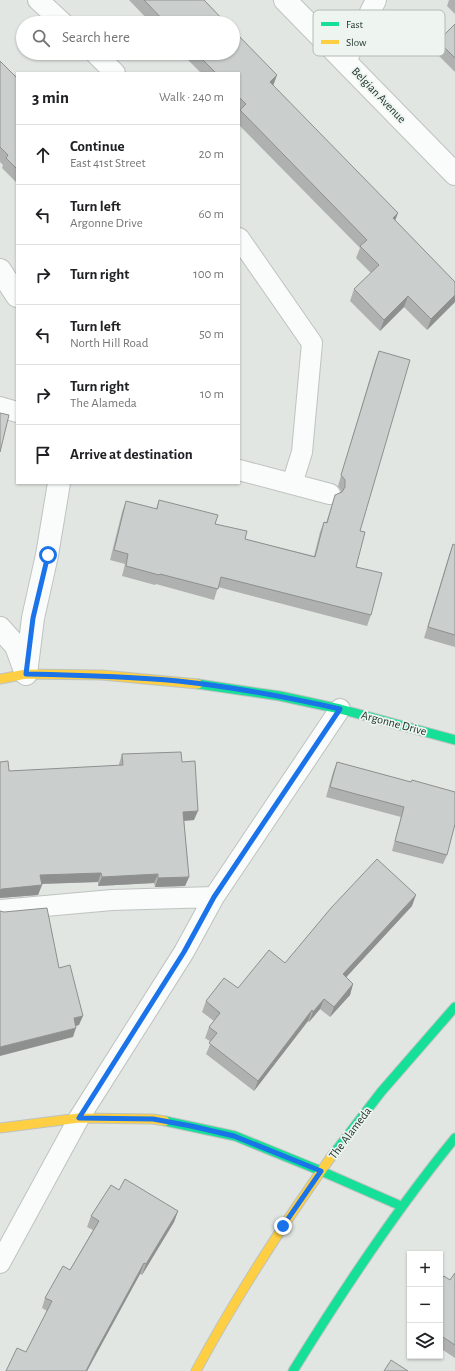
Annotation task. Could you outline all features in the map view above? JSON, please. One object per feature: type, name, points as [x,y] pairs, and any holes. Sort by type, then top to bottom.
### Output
[{"type":"main road","name":"Argonne Drive","points":[[0,680],[26,674],[102,676],[178,681],[225,687],[280,696],[340,709],[455,740]]},
{"type":"main road","name":"The Alameda","points":[[196,1371],[244,1287],[321,1171],[408,1058],[455,1007]]},
{"type":"main road","points":[[0,1128],[79,1118],[153,1119],[191,1126],[234,1136],[402,1206]]},
{"type":"main road","points":[[293,1371],[360,1265],[402,1206],[455,1138]]},
{"type":"street","name":"Belgian Avenue","points":[[285,0],[313,28]]},
{"type":"street","name":"Belgian Avenue","points":[[341,56],[455,174]]},
{"type":"street","points":[[0,270],[16,294]]},
{"type":"street","points":[[26,674],[33,618],[48,555],[59,484]]},
{"type":"street","points":[[0,628],[16,646],[26,674]]},
{"type":"lane","points":[[38,0],[55,16]]},
{"type":"lane","points":[[371,10],[376,0]]},
{"type":"lane","points":[[346,61],[348,56]]},
{"type":"lane","points":[[102,60],[114,72]]},
{"type":"lane","points":[[240,239],[312,343],[302,452],[292,484]]},
{"type":"lane","points":[[0,407],[16,412]]},
{"type":"lane","points":[[240,470],[330,494]]},
{"type":"lane","points":[[0,1264],[79,1118],[184,952],[214,897],[340,709]]},
{"type":"lane","points":[[0,910],[112,900],[214,897]]},
{"type":"building","points":[[144,0],[204,0],[219,16],[159,16]]},
{"type":"building","points":[[455,24],[455,58],[445,48],[445,34]]},
{"type":"building","points":[[240,37],[277,75],[270,82],[398,213],[393,218],[455,282],[455,295],[431,319],[408,296],[384,320],[354,289],[379,265],[360,246],[367,240],[240,110],[246,104],[240,98],[240,72],[215,72],[203,60],[240,60]]},
{"type":"building","points":[[0,61],[16,77],[16,168],[6,158],[8,155],[0,147]]},
{"type":"building","points":[[379,351],[410,360],[360,531],[365,532],[356,567],[382,573],[371,615],[221,577],[218,589],[126,566],[128,554],[114,550],[126,501],[157,509],[159,500],[218,515],[215,524],[247,531],[245,539],[315,557],[324,522],[327,523],[335,495],[342,492],[345,487],[345,480],[341,475]]},
{"type":"building","points":[[0,413],[9,415],[0,452]]},
{"type":"building","points":[[453,544],[455,545],[455,635],[428,627]]},
{"type":"building","points":[[181,752],[182,762],[195,761],[198,811],[183,812],[189,877],[158,878],[158,874],[102,877],[101,873],[40,875],[42,885],[0,890],[0,762],[8,761],[9,771],[123,765],[122,754]]},
{"type":"building","points":[[337,762],[455,792],[455,824],[447,855],[395,841],[404,807],[330,787]]},
{"type":"building","points":[[377,859],[416,895],[343,974],[353,984],[334,1007],[324,999],[313,1012],[312,1010],[258,1081],[209,1043],[217,1033],[209,1027],[220,1013],[206,1001],[224,978],[238,988],[269,950],[285,963],[331,908]]},
{"type":"building","points":[[47,908],[59,968],[70,965],[83,1016],[74,1018],[76,1028],[0,1047],[0,911],[4,912]]},
{"type":"building","points":[[125,1179],[178,1211],[146,1264],[144,1263],[86,1371],[6,1371],[17,1348],[26,1352],[52,1301],[45,1298],[63,1266],[70,1270],[99,1221],[91,1216],[111,1185],[119,1190]]},
{"type":"building","points":[[455,1273],[455,1345],[443,1337],[443,1277],[444,1276],[450,1280]]},
{"type":"building","points":[[391,1360],[408,1371],[384,1371]]},
{"type":"traffic: fast","points":[[198,684],[280,696],[340,709],[455,740]]},
{"type":"traffic: fast","points":[[331,1157],[381,1092],[455,1007]]},
{"type":"traffic: fast","points":[[165,1121],[235,1136],[401,1206]]},
{"type":"traffic: fast","points":[[293,1371],[370,1252],[411,1194],[455,1138]]},
{"type":"traffic: slow","points":[[0,679],[26,674],[102,675],[198,684]]},
{"type":"traffic: slow","points":[[0,1128],[79,1118],[153,1119],[165,1121]]},
{"type":"traffic: slow","points":[[196,1371],[260,1262],[331,1157]]},
{"type":"route","points":[[48,555],[33,618],[26,674],[102,676],[178,681],[280,696],[340,709],[214,897],[184,952],[79,1118],[153,1119],[191,1126],[234,1136],[321,1171],[283,1226]]}]
